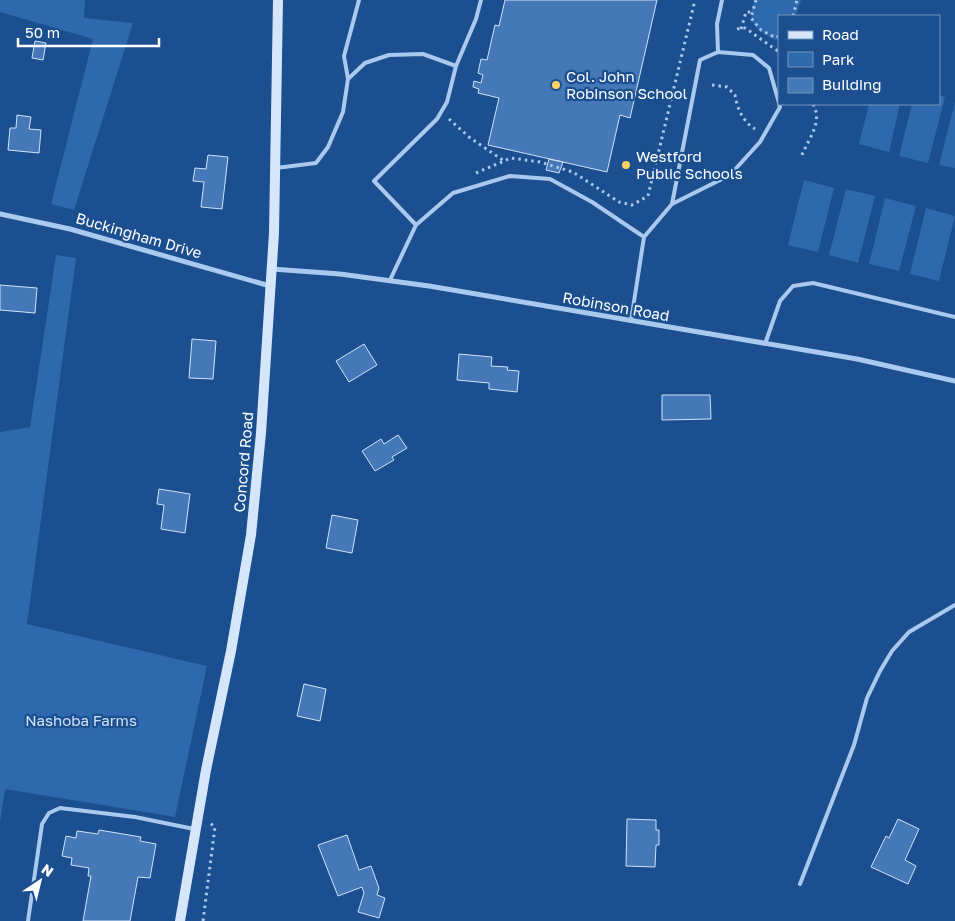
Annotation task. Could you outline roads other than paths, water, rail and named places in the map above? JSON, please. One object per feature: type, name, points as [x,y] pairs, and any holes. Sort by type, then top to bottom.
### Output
[{"type":"main road","name":"Concord Road","points":[[180,921],[251,535],[262,433],[274,233],[278,0]]},
{"type":"street","name":"Buckingham Drive","points":[[0,214],[70,229],[270,286]]},
{"type":"street","name":"Robinson Road","points":[[271,269],[390,280],[857,359],[955,381]]},
{"type":"lane","points":[[275,168],[316,163],[328,147],[343,112],[348,79],[344,56],[359,0]]},
{"type":"lane","points":[[416,225],[374,182],[437,119],[447,102],[456,66],[476,19],[481,0]]},
{"type":"lane","points":[[718,52],[716,24],[722,0]]},
{"type":"lane","points":[[672,204],[700,60],[718,52],[753,55],[769,68],[778,100]]},
{"type":"lane","points":[[348,79],[365,63],[389,55],[422,54],[456,66]]},
{"type":"lane","points":[[632,321],[644,237],[672,204],[730,175],[760,142],[780,107],[779,105]]},
{"type":"lane","points":[[390,280],[416,225],[453,193],[510,176],[550,179],[592,202],[644,237]]},
{"type":"lane","points":[[765,344],[780,301],[793,286],[813,283],[955,317]]},
{"type":"lane","points":[[800,884],[854,745],[867,698],[880,671],[892,651],[909,632],[955,605]]},
{"type":"lane","points":[[28,921],[42,824],[49,813],[60,808],[135,817],[196,830]]},
{"type":"place","name":"Col. John Robinson School","points":[[556,85]]},
{"type":"place","name":"Westford Public Schools","points":[[626,165]]},
{"type":"park label","name":"Nashoba Farms","points":[[81,720]]}]
